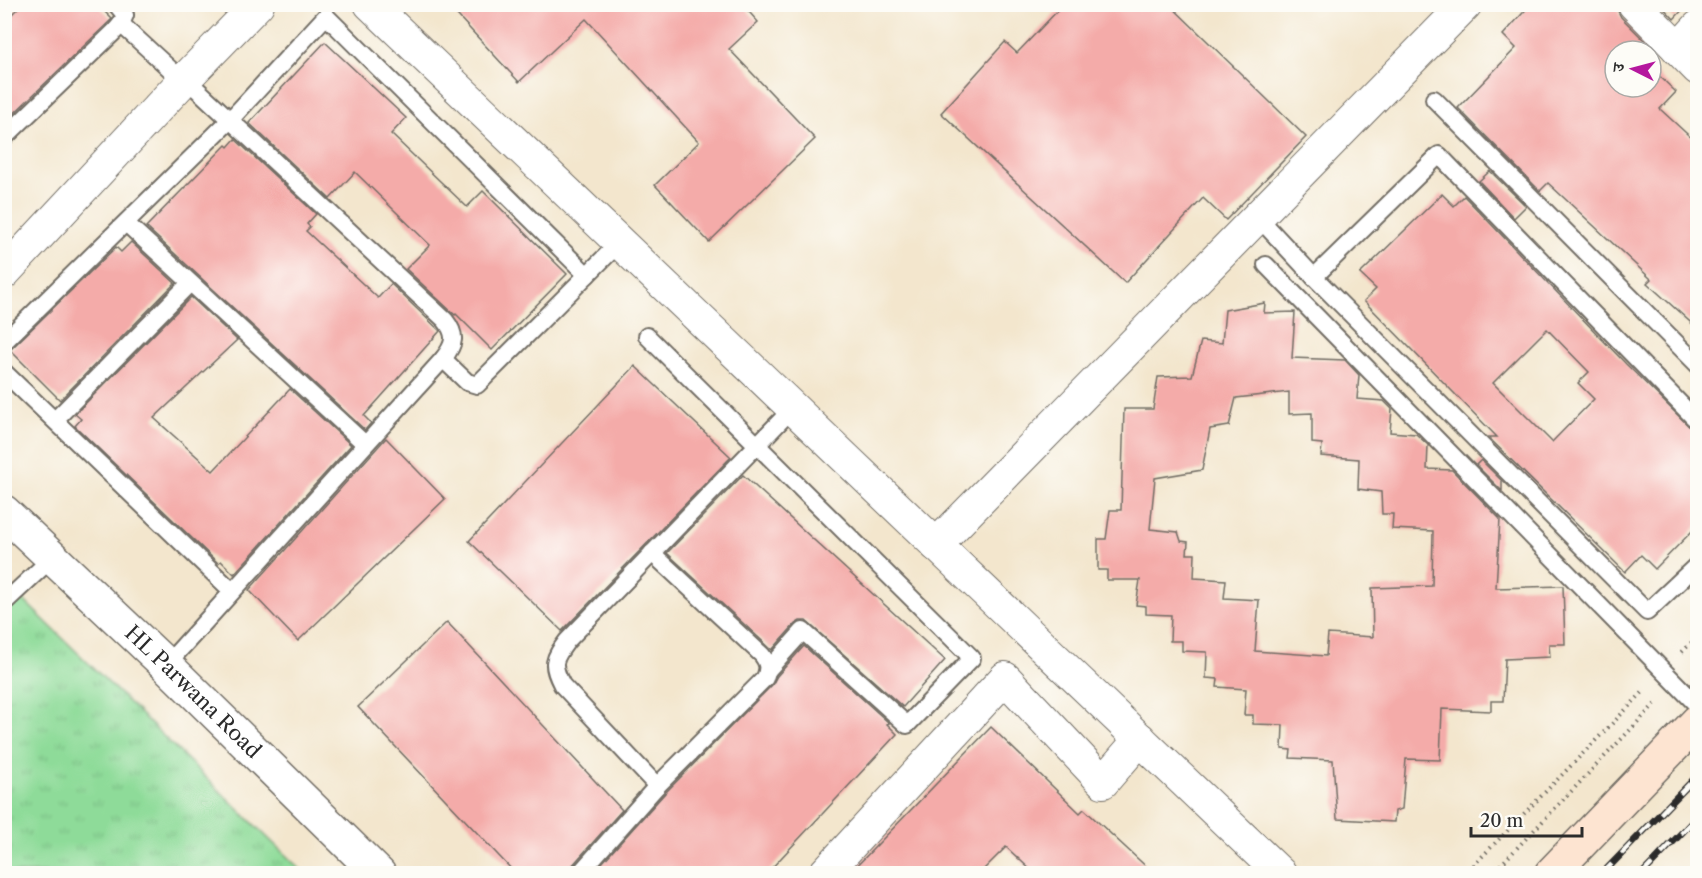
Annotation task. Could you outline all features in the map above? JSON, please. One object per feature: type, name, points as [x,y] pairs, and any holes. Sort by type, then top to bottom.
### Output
[{"type":"main road","points":[[1551,873],[1698,721]]},
{"type":"street","points":[[4,273],[258,4]]},
{"type":"street","points":[[370,4],[1281,873]]},
{"type":"street","points":[[936,545],[1466,4]]},
{"type":"street","points":[[1634,4],[1691,48]]},
{"type":"street","name":"HL Parwana Road","points":[[4,512],[166,665],[379,873]]},
{"type":"street","points":[[824,873],[1005,678],[1103,782],[1140,740]]},
{"type":"lane","points":[[4,138],[121,24],[125,15],[116,4]]},
{"type":"lane","points":[[4,342],[230,120],[326,16],[587,275]]},
{"type":"lane","points":[[121,24],[230,120],[452,329],[453,344],[443,358],[166,665]]},
{"type":"lane","points":[[1434,99],[1698,364]]},
{"type":"lane","points":[[1314,277],[1439,154],[1698,422]]},
{"type":"lane","points":[[1258,217],[1314,277],[1647,612],[1698,564]]},
{"type":"lane","points":[[126,223],[365,444]]},
{"type":"lane","points":[[443,358],[467,382],[477,385],[620,242]]},
{"type":"lane","points":[[1266,265],[1698,706]]},
{"type":"lane","points":[[55,420],[190,283]]},
{"type":"lane","points":[[579,873],[657,786],[765,678],[768,670],[803,631],[907,725],[972,658],[647,336]]},
{"type":"lane","points":[[4,372],[232,591]]},
{"type":"lane","points":[[657,786],[562,685],[554,669],[557,654],[793,408]]},
{"type":"lane","points":[[652,553],[762,655],[767,662],[768,670]]},
{"type":"lane","points":[[4,603],[52,558]]},
{"type":"path","points":[[1492,873],[1669,677],[1698,636]]},
{"type":"path","points":[[1465,873],[1669,677]]},
{"type":"green space","points":[[5,582],[304,873],[5,873]]},
{"type":"building","points":[[22,4],[97,4],[112,19],[4,123],[4,22]]},
{"type":"building","points":[[447,4],[742,4],[758,22],[729,49],[815,139],[709,242],[655,185],[699,142],[586,19],[519,82]]},
{"type":"building","points":[[1064,4],[1169,4],[1306,137],[1226,220],[1203,198],[1125,283],[941,113],[1005,42],[1017,53]]},
{"type":"building","points":[[1531,4],[1617,4],[1621,17],[1643,39],[1603,39],[1603,99],[1663,99],[1663,80],[1676,92],[1660,109],[1698,144],[1698,329],[1647,283],[1651,279],[1548,183],[1540,191],[1458,108],[1516,48],[1503,35]]},
{"type":"building","points":[[1660,4],[1688,4],[1674,19]]},
{"type":"building","points":[[325,42],[406,118],[391,134],[467,207],[483,191],[567,274],[492,350],[406,269],[430,245],[355,172],[330,199],[249,123]]},
{"type":"building","points":[[235,139],[316,214],[307,224],[310,227],[306,231],[378,298],[391,284],[440,331],[364,416],[371,423],[365,430],[146,227],[226,145],[228,147]]},
{"type":"building","points":[[1490,171],[1526,206],[1514,218],[1479,181]]},
{"type":"building","points":[[1442,194],[1454,206],[1464,196],[1698,435],[1698,525],[1655,569],[1641,555],[1625,572],[1488,437],[1497,437],[1364,301],[1376,289],[1360,274]],"holes":[[[1547,329],[1589,372],[1578,383],[1594,399],[1552,442],[1493,383]]]},
{"type":"building","points":[[131,242],[175,283],[60,400],[10,350],[116,247],[121,252]]},
{"type":"building","points":[[191,297],[237,340],[154,418],[213,471],[290,389],[351,445],[234,574],[221,561],[218,563],[75,426],[81,419],[75,414]]},
{"type":"building","points":[[1265,303],[1264,313],[1295,312],[1292,358],[1345,360],[1359,375],[1357,399],[1384,401],[1392,409],[1390,432],[1416,434],[1428,445],[1427,469],[1452,470],[1500,519],[1496,588],[1563,586],[1565,644],[1549,644],[1550,657],[1505,659],[1503,701],[1491,701],[1491,711],[1442,709],[1440,760],[1406,759],[1402,809],[1395,811],[1394,822],[1337,819],[1333,760],[1290,758],[1291,750],[1282,749],[1283,725],[1253,724],[1253,715],[1244,715],[1246,689],[1217,687],[1218,679],[1206,678],[1207,652],[1182,651],[1182,641],[1170,641],[1171,615],[1146,614],[1146,606],[1136,605],[1140,580],[1107,580],[1107,570],[1098,570],[1098,539],[1106,539],[1110,510],[1121,510],[1124,409],[1153,409],[1158,377],[1192,376],[1201,341],[1222,343],[1225,310]],"holes":[[[1289,392],[1289,414],[1312,413],[1312,443],[1322,444],[1321,456],[1359,459],[1358,489],[1381,492],[1382,514],[1393,514],[1392,529],[1433,531],[1432,586],[1372,588],[1373,637],[1328,634],[1326,656],[1255,651],[1259,600],[1224,598],[1226,580],[1194,578],[1195,554],[1187,554],[1188,542],[1181,541],[1178,532],[1150,529],[1155,478],[1202,470],[1210,429],[1229,426],[1236,398]]]},
{"type":"building","points":[[635,366],[731,457],[562,631],[469,541]]},
{"type":"building","points":[[386,438],[445,499],[298,641],[249,590]]},
{"type":"building","points":[[1481,460],[1502,481],[1502,491],[1476,465]]},
{"type":"building","points":[[743,475],[945,660],[903,707],[806,621],[795,624],[772,650],[667,553]]},
{"type":"building","points":[[447,622],[622,810],[571,867],[569,873],[515,873],[358,707]]},
{"type":"building","points":[[804,646],[889,723],[887,724],[897,734],[767,873],[593,873],[665,793],[772,685],[777,676]]},
{"type":"building","points":[[991,727],[1080,813],[1084,809],[1153,873],[1034,873],[1006,847],[980,873],[850,873]]},
{"type":"railway","points":[[1602,874],[1698,775]]},
{"type":"railway","points":[[1642,874],[1698,816]]}]
